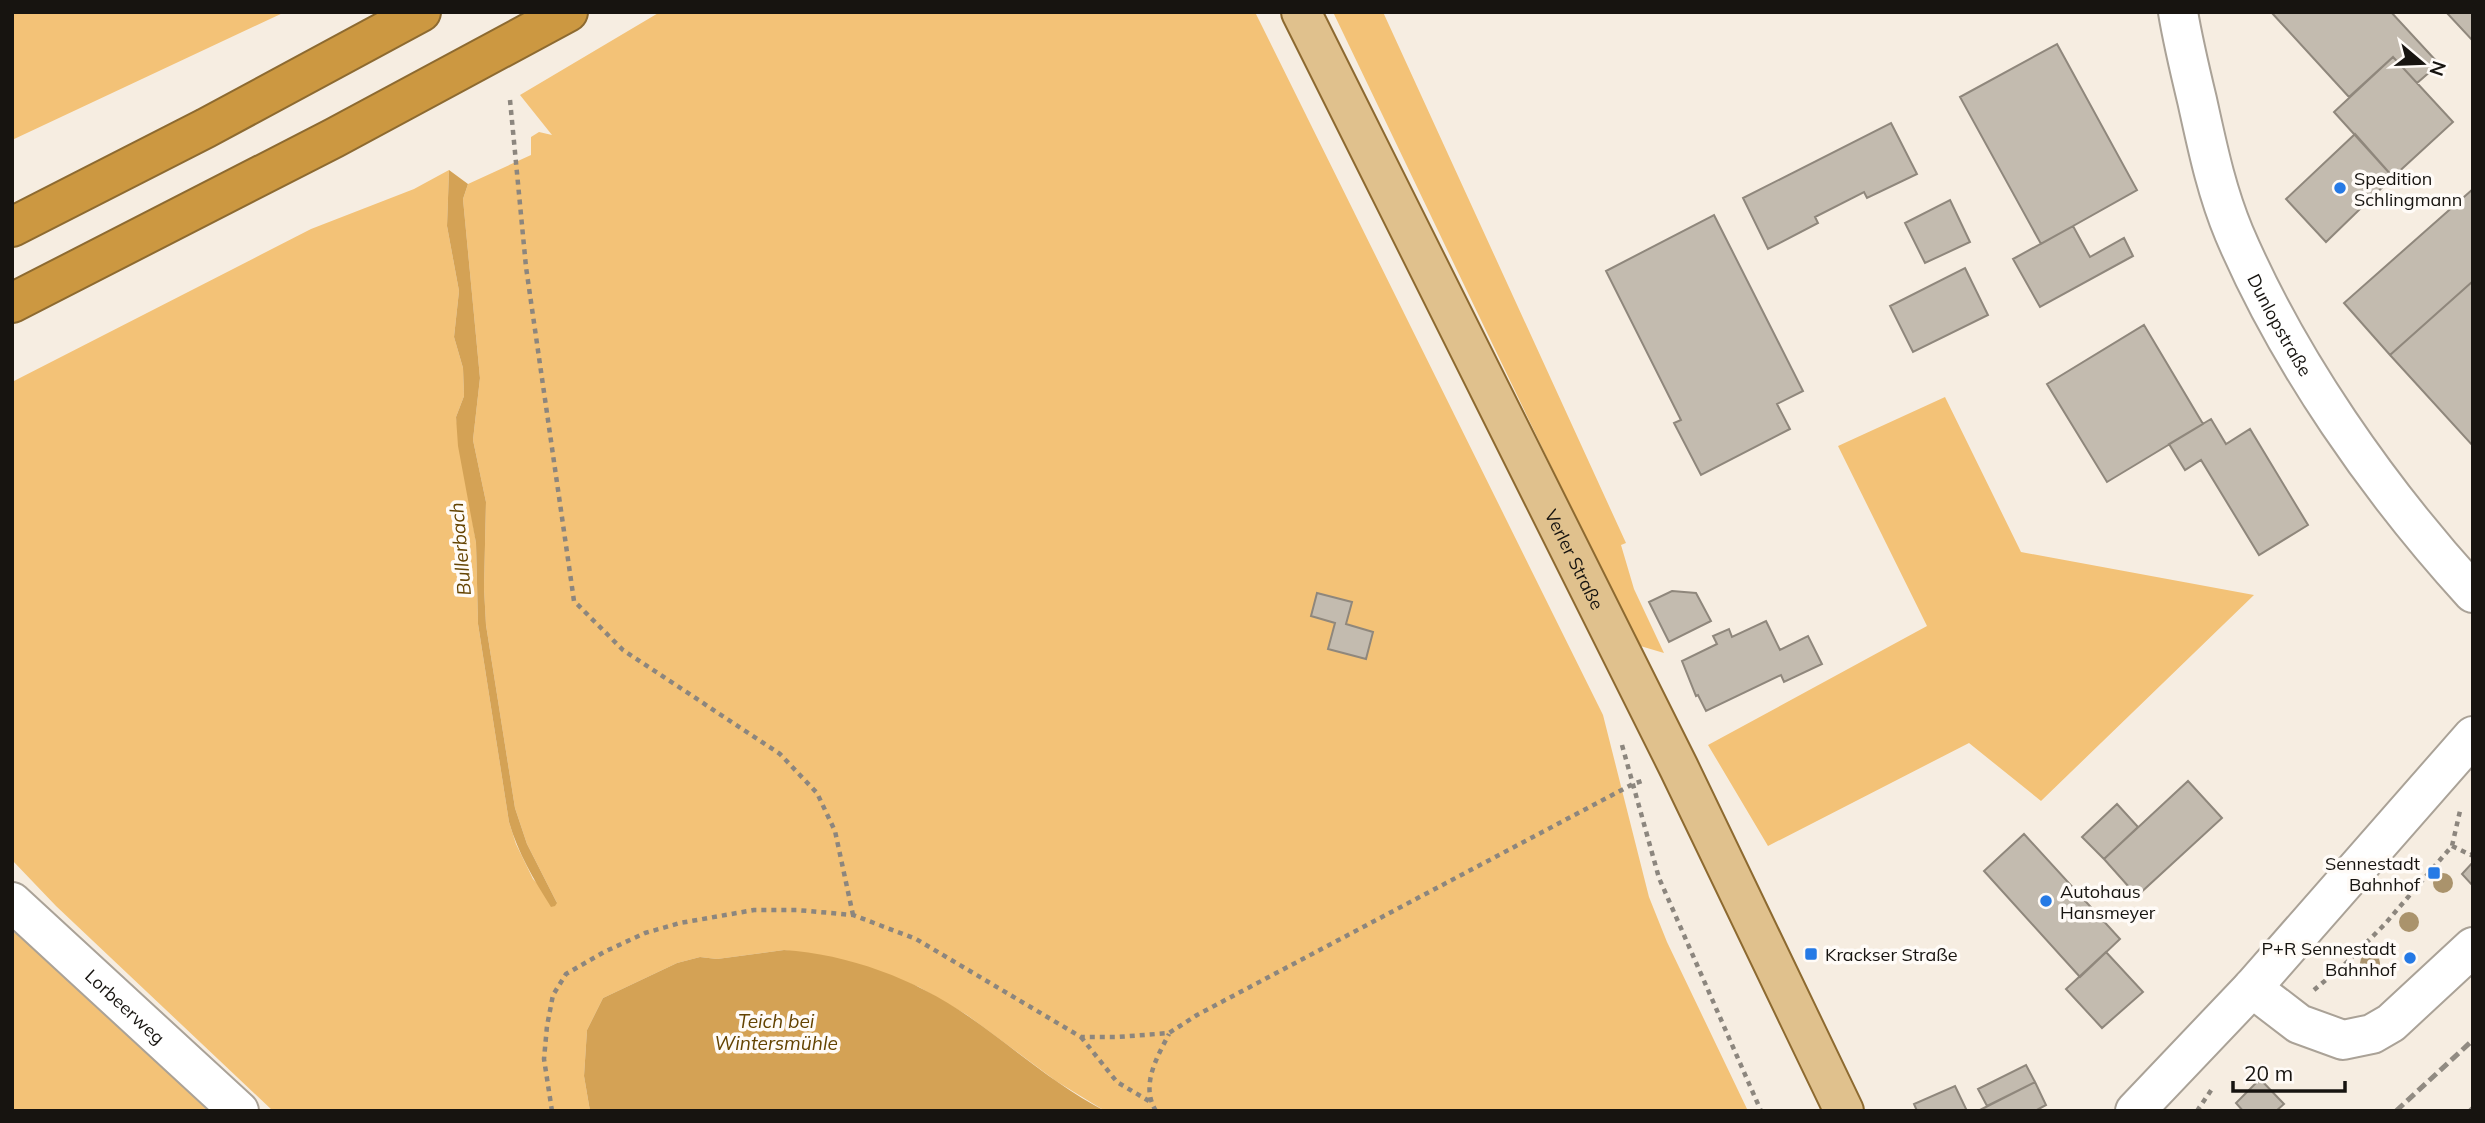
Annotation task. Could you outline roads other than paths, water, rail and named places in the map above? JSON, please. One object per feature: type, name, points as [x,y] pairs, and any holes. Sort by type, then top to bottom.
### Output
[{"type":"highway","points":[[12,227],[171,146],[421,12]]},
{"type":"highway","points":[[12,303],[334,138],[568,12]]},
{"type":"main road","name":"Verler Straße","points":[[1301,12],[1679,768],[1844,1111]]},
{"type":"street","name":"Dunlopstraße","points":[[2178,12],[2212,169],[2234,231],[2259,286],[2286,337],[2338,419],[2411,521],[2473,593]]},
{"type":"street","points":[[2135,1111],[2252,988],[2473,736]]},
{"type":"street","name":"Lorbeerweg","points":[[12,902],[239,1111]]},
{"type":"street","points":[[2252,988],[2299,1024],[2343,1040],[2372,1034],[2391,1023],[2473,947]]},
{"type":"street","points":[[2171,1111],[2252,988]]},
{"type":"water","points":[[449,170],[468,184],[463,199],[480,378],[473,440],[486,502],[486,625],[515,808],[527,844],[557,903],[551,907],[527,866],[509,822],[478,624],[476,543],[458,446],[456,417],[464,396],[463,368],[454,337],[459,291],[447,226]]},
{"type":"water","name":"Teich bei Wintersmühle","points":[[784,950],[808,952],[856,963],[926,991],[968,1016],[1052,1078],[1105,1111],[590,1111],[584,1076],[587,1030],[603,998],[677,963],[700,957],[717,959]]},
{"type":"railway","points":[[2396,1111],[2473,1040]]},
{"type":"railway","points":[[2470,1111],[2473,1108]]},
{"type":"place","name":"Spedition Schlingmann","points":[[2340,188]]},
{"type":"place","name":"Sennestadt Bahnhof","points":[[2434,873]]},
{"type":"place","name":"Autohaus Hansmeyer","points":[[2046,901]]},
{"type":"place","name":"Krackser Straße","points":[[1811,954]]},
{"type":"place","name":"P+R Sennestadt Bahnhof","points":[[2410,958]]},
{"type":"water label","name":"Bullerbach","points":[[460,549]]}]
